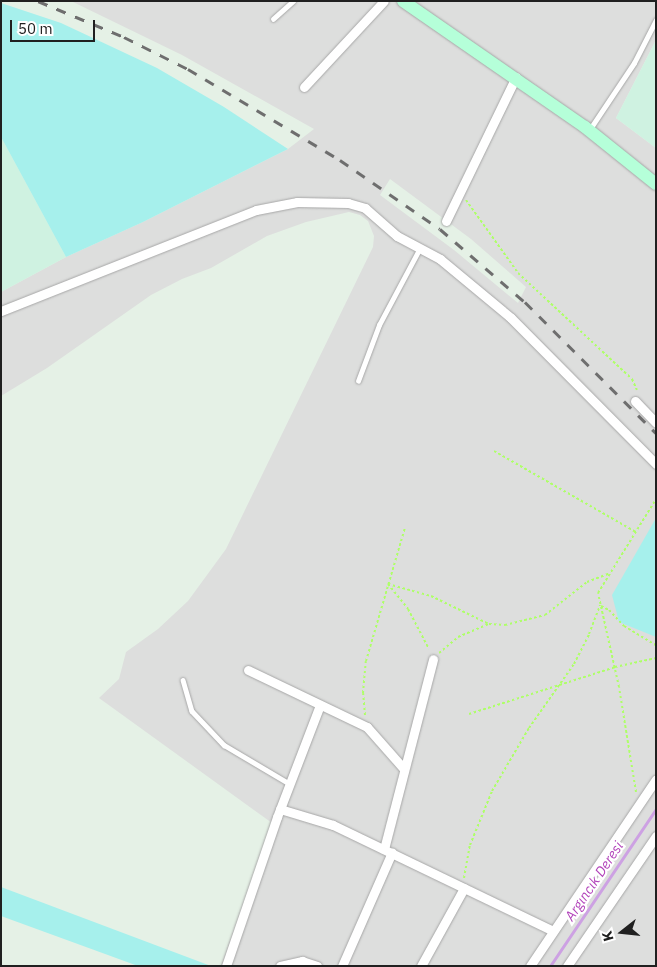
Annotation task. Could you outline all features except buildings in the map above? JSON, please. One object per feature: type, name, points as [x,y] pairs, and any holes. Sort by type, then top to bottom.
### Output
[{"type":"street","points":[[304,87],[384,1]]},
{"type":"street","points":[[403,1],[516,77],[589,130],[656,184]]},
{"type":"street","points":[[446,221],[516,77]]},
{"type":"street","points":[[1,311],[242,215],[283,204],[312,201],[356,205],[365,208],[397,236],[440,259],[511,318],[656,464]]},
{"type":"street","points":[[635,401],[656,423]]},
{"type":"street","points":[[342,966],[388,851],[404,769],[432,659]]},
{"type":"street","points":[[248,670],[367,727],[404,769]]},
{"type":"street","points":[[226,966],[280,809],[320,705]]},
{"type":"street","points":[[530,966],[656,779]]},
{"type":"street","points":[[280,809],[333,825],[553,932]]},
{"type":"street","points":[[567,966],[656,836]]},
{"type":"street","points":[[421,966],[464,888]]},
{"type":"street","points":[[280,966],[302,961],[317,966]]},
{"type":"lane","points":[[273,18],[293,1]]},
{"type":"lane","points":[[589,130],[634,63],[656,20]]},
{"type":"lane","points":[[358,381],[379,325],[420,248]]},
{"type":"lane","points":[[183,680],[192,711],[224,745],[290,784]]},
{"type":"path","points":[[460,192],[498,242],[518,273],[632,379],[637,389],[635,401]]},
{"type":"path","points":[[494,451],[636,532]]},
{"type":"path","points":[[637,806],[615,667],[598,593],[656,499]]},
{"type":"path","points":[[367,727],[363,694],[366,661],[405,528]]},
{"type":"path","points":[[388,584],[417,623],[432,659],[458,637],[489,624],[515,624],[545,615],[587,582],[610,574]]},
{"type":"path","points":[[388,584],[431,596],[489,624]]},
{"type":"path","points":[[601,604],[624,626],[656,645]]},
{"type":"path","points":[[464,888],[467,853],[489,798],[529,728],[561,684],[582,650],[601,604]]},
{"type":"path","points":[[469,714],[615,667],[656,658]]},
{"type":"shaded area","points":[[71,1],[656,1],[656,40],[616,118],[656,148],[656,966],[221,966],[272,823],[99,698],[119,679],[126,652],[158,629],[188,601],[226,549],[373,247],[374,236],[368,221],[360,215],[349,212],[306,222],[267,236],[211,268],[182,279],[151,295],[47,368],[1,396],[1,292],[66,257],[143,222],[288,149],[314,129],[182,55]],"holes":[[[390,179],[471,239],[526,287],[518,303],[454,250],[380,195]]]},
{"type":"shaded area","points":[[1,3],[61,23],[157,68],[224,107],[288,149],[143,222],[66,257],[1,137]]},
{"type":"shaded area","points":[[656,518],[656,637],[619,622],[612,595]]},
{"type":"shaded area","points":[[1,887],[211,966],[138,966],[1,916]]},
{"type":"green space","points":[[656,40],[656,148],[616,118]]},
{"type":"green space","points":[[1,137],[66,257],[1,292]]},
{"type":"waterway","name":"Argıncık Deresi","points":[[550,966],[656,809]]},
{"type":"railway","points":[[38,1],[124,37],[188,69],[340,160],[440,229],[525,302],[656,433]]}]
